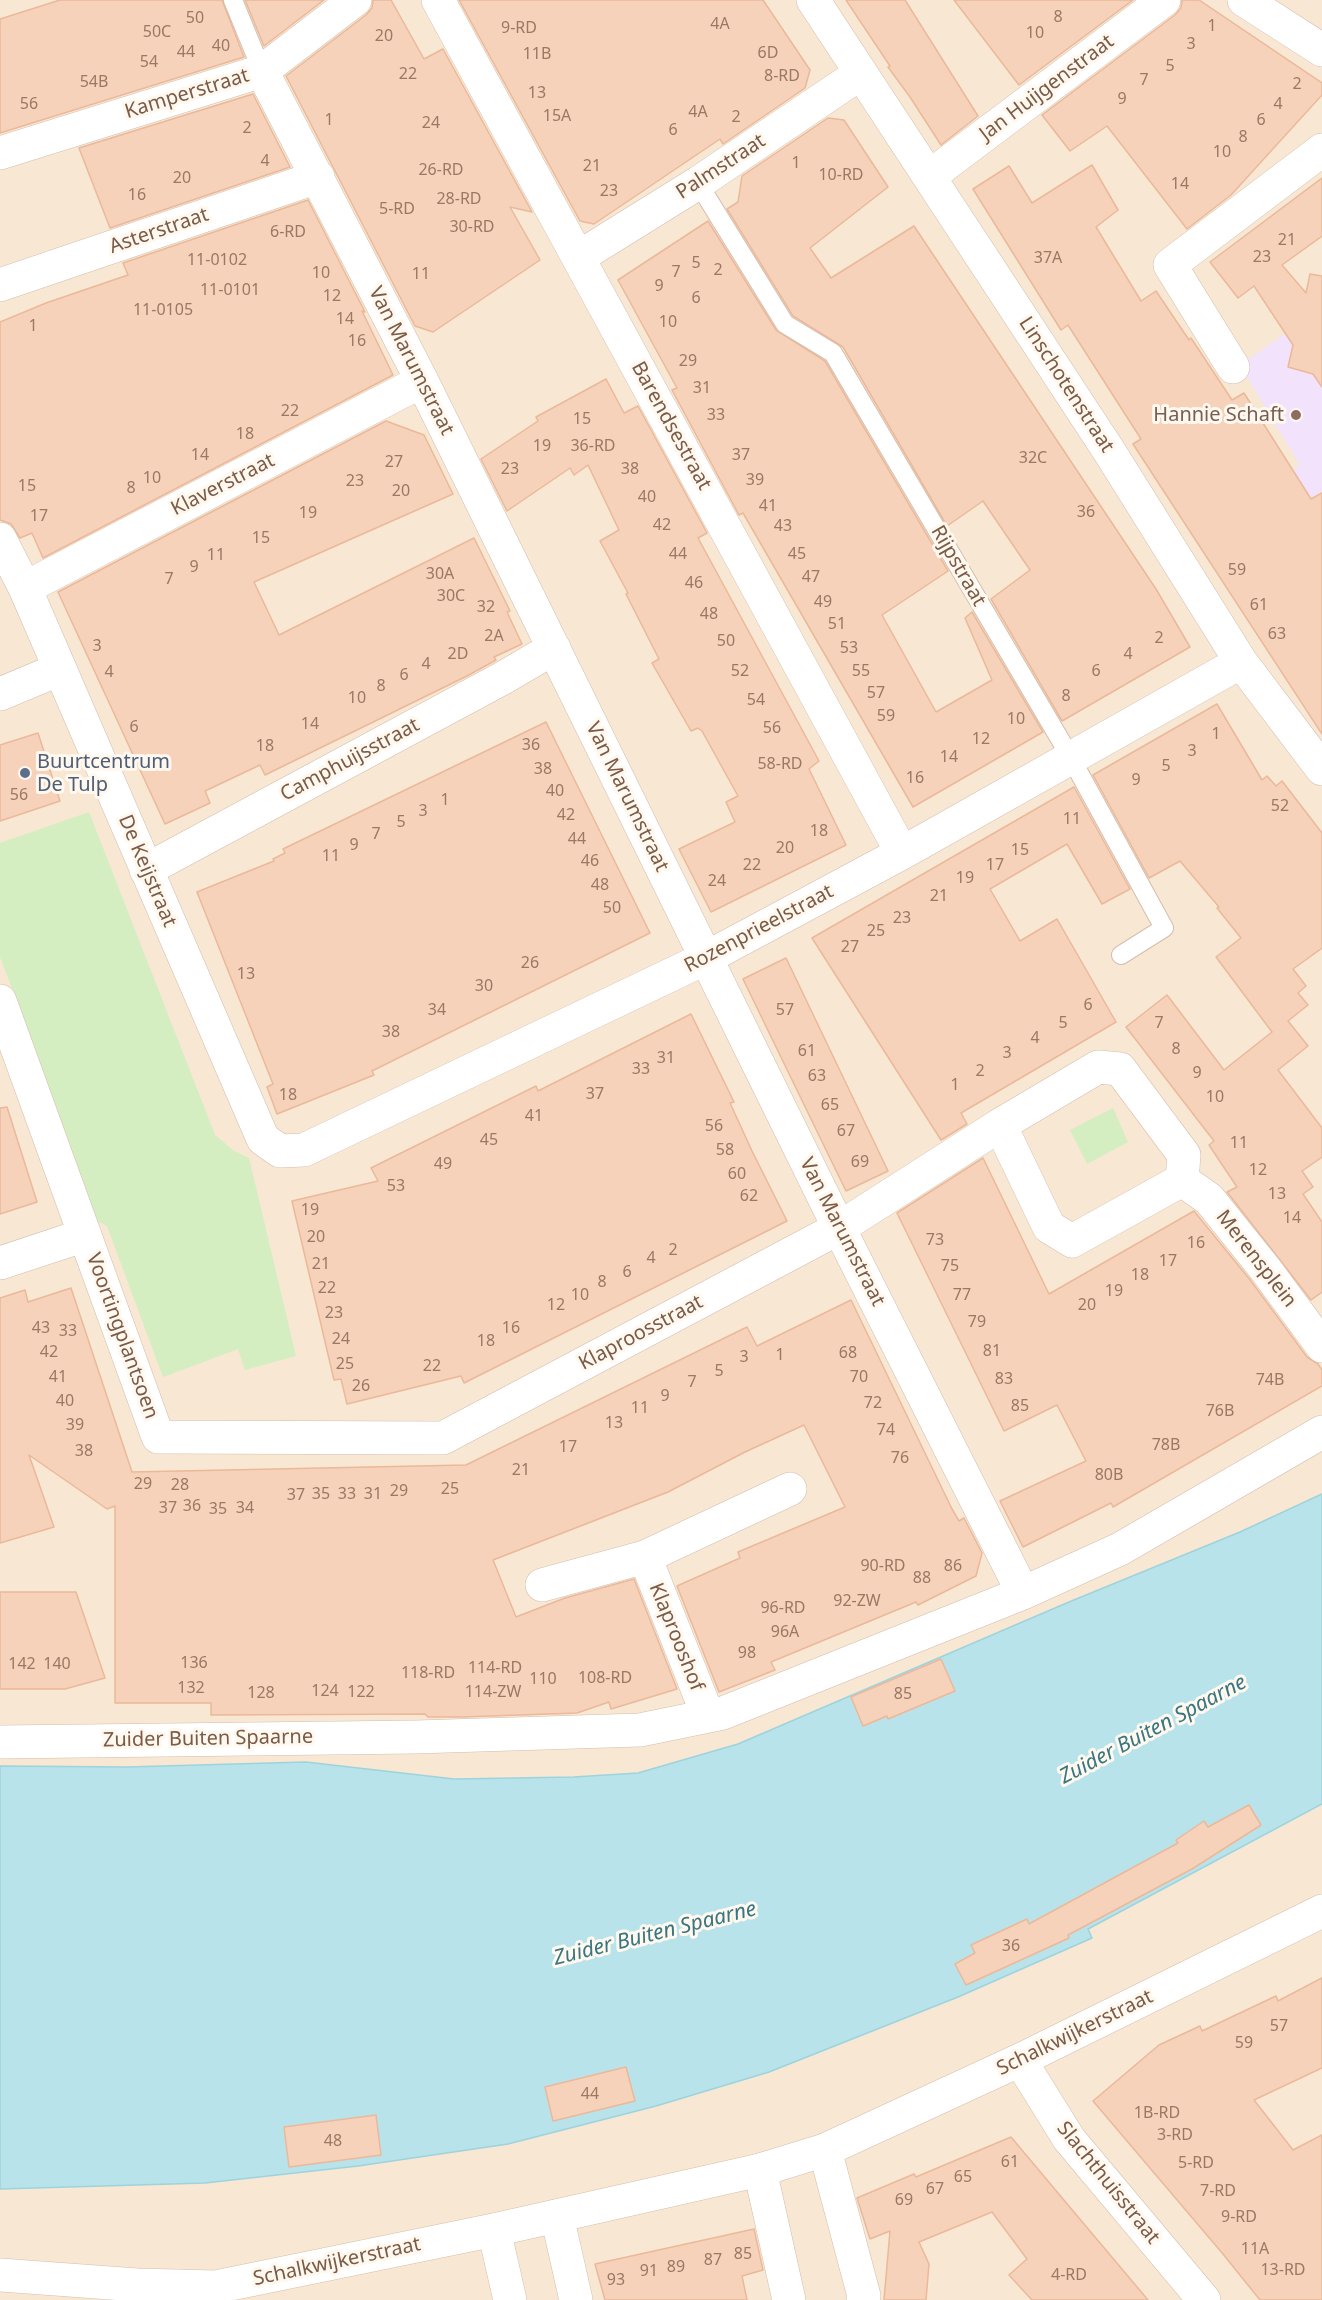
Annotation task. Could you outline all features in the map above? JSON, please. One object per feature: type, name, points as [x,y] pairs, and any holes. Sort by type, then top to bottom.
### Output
[{"type":"street","name":"Kamperstraat","points":[[0,153],[262,70],[355,0]]},
{"type":"street","name":"Barendsestraat","points":[[438,0],[902,853]]},
{"type":"street","name":"Linschotenstraat","points":[[813,0],[1109,451],[1241,662],[1322,769]]},
{"type":"street","name":"Jan Huijgenstraat","points":[[930,176],[1164,0]]},
{"type":"street","points":[[1244,0],[1322,50]]},
{"type":"street","name":"Van Marumstraat","points":[[262,70],[422,381],[839,1228],[1023,1593]]},
{"type":"street","name":"Palmstraat","points":[[579,257],[698,183],[861,73]]},
{"type":"street","points":[[1233,367],[1170,265],[1322,150]]},
{"type":"street","name":"Asterstraat","points":[[0,285],[318,177]]},
{"type":"street","name":"Klaverstraat","points":[[25,588],[422,381]]},
{"type":"street","name":"De Keijstraat","points":[[0,539],[25,588],[263,1139]]},
{"type":"street","name":"Camphuijsstraat","points":[[146,870],[503,678],[554,648]]},
{"type":"street","name":"Rozenprieelstraat","points":[[263,1139],[280,1151],[304,1149],[706,958],[902,853],[1241,662]]},
{"type":"street","points":[[0,694],[60,669]]},
{"type":"street","name":"Voortingplantsoen","points":[[0,1001],[158,1437],[443,1438]]},
{"type":"street","points":[[839,1228],[1000,1125],[1098,1067],[1120,1070],[1184,1155],[1182,1180],[1072,1240],[1049,1227],[1000,1125]]},
{"type":"street","name":"Merensplein","points":[[1182,1180],[1209,1199],[1266,1270],[1322,1346]]},
{"type":"street","name":"Klaproosstraat","points":[[443,1438],[839,1228]]},
{"type":"street","points":[[0,1263],[85,1235]]},
{"type":"street","name":"Zuider Buiten Spaarne","points":[[0,1742],[416,1737],[628,1731],[723,1713],[1023,1593],[1120,1549],[1322,1431]]},
{"type":"street","name":"Klaprooshof","points":[[542,1585],[645,1557],[790,1489]]},
{"type":"street","name":"Klaprooshof","points":[[645,1557],[708,1716]]},
{"type":"street","name":"Schalkwijkerstraat","points":[[0,2274],[217,2294],[760,2170],[825,2150],[1020,2060],[1322,1911]]},
{"type":"street","name":"Slachthuisstraat","points":[[1020,2060],[1069,2139],[1204,2300]]},
{"type":"street","points":[[825,2150],[864,2300]]},
{"type":"street","points":[[760,2170],[789,2300]]},
{"type":"street","points":[[557,2216],[576,2300]]},
{"type":"street","points":[[494,2230],[510,2300]]},
{"type":"lane","name":"Van Marumstraat","points":[[233,0],[262,70]]},
{"type":"lane","name":"Rijpstraat","points":[[698,183],[786,324],[833,353],[1071,758],[1164,928],[1121,955]]},
{"type":"shaded area","points":[[0,0],[1322,0],[1322,2300],[0,2300]]},
{"type":"shaded area","name":"Hannie Schaft","points":[[1322,308],[1322,491],[1212,561],[1195,536],[1300,465],[1240,365]]},
{"type":"green space","points":[[89,812],[215,1135],[234,1151],[249,1158],[296,1356],[245,1370],[238,1349],[163,1377],[107,1226],[89,1217],[33,1043],[0,957],[0,843]]},
{"type":"green space","points":[[1113,1108],[1128,1142],[1087,1164],[1070,1130]]},
{"type":"water","points":[[1322,1494],[1322,1804],[1088,1929],[1092,1938],[958,1997],[769,2072],[656,2106],[508,2144],[358,2166],[205,2183],[0,2189],[0,1766],[127,1767],[306,1762],[454,1779],[574,1777],[638,1773],[738,1744],[1069,1602],[1240,1532]]},
{"type":"building","points":[[60,0],[222,0],[244,57],[0,133],[0,19]]},
{"type":"building","points":[[245,0],[324,0],[264,46]]},
{"type":"building","points":[[373,0],[391,0],[424,59],[443,49],[532,212],[510,207],[540,260],[433,332],[415,326],[286,76],[366,15],[372,8]]},
{"type":"building","points":[[459,0],[763,0],[810,70],[805,88],[723,144],[720,139],[594,224],[580,221]]},
{"type":"building","points":[[846,0],[905,0],[978,116],[941,145]]},
{"type":"building","points":[[954,0],[1133,0],[1019,85]]},
{"type":"building","points":[[1182,0],[1199,0],[1322,83],[1322,95],[1231,195],[1187,229],[1107,126],[1070,151],[1042,115],[1175,15],[1181,8]]},
{"type":"building","points":[[253,94],[290,167],[110,228],[79,148]]},
{"type":"building","points":[[828,118],[844,120],[888,187],[810,248],[831,278],[914,226],[1156,589],[1190,647],[1062,721],[991,599],[1030,570],[983,501],[947,526],[843,347],[793,316],[727,209],[738,202],[742,176]]},
{"type":"building","points":[[1092,165],[1118,210],[1096,227],[1141,301],[1156,291],[1189,340],[1191,338],[1232,400],[1244,393],[1311,499],[1322,493],[1322,734],[1133,444],[1141,439],[1068,325],[1061,330],[973,189],[1009,166],[1032,203]]},
{"type":"building","points":[[1322,178],[1322,236],[1282,265],[1306,293],[1310,274],[1322,276],[1322,387],[1313,374],[1288,367],[1293,345],[1254,286],[1238,298],[1210,262]]},
{"type":"building","points":[[308,200],[365,312],[362,311],[393,375],[43,558],[32,533],[20,538],[11,524],[0,520],[0,322],[46,303],[128,275],[123,263]]},
{"type":"building","points":[[708,221],[776,330],[825,361],[948,571],[882,615],[936,712],[992,680],[965,618],[972,612],[1043,732],[913,807],[743,513],[739,515],[672,390],[677,388],[618,280]]},
{"type":"building","points":[[606,379],[624,413],[638,406],[707,533],[698,538],[819,761],[809,769],[846,845],[711,912],[679,849],[735,822],[726,802],[738,796],[702,731],[698,728],[691,731],[652,663],[659,659],[600,541],[619,530],[588,465],[574,475],[570,468],[507,511],[481,459],[538,421],[536,417]]},
{"type":"building","points":[[386,421],[424,435],[453,494],[254,582],[279,635],[474,538],[510,611],[507,612],[522,644],[494,657],[496,660],[467,676],[265,775],[260,765],[205,791],[210,803],[165,824],[58,592]]},
{"type":"building","points":[[1217,704],[1262,780],[1267,776],[1276,786],[1282,781],[1322,833],[1322,948],[1293,969],[1306,986],[1298,993],[1308,1005],[1288,1021],[1308,1046],[1278,1070],[1322,1128],[1322,1157],[1302,1171],[1313,1187],[1303,1194],[1322,1222],[1322,1292],[1311,1300],[1227,1192],[1237,1187],[1209,1145],[1214,1141],[1126,1027],[1167,995],[1224,1070],[1272,1032],[1216,957],[1241,938],[1217,908],[1219,907],[1180,861],[1149,878],[1093,775]]},
{"type":"building","points":[[546,722],[650,933],[372,1071],[374,1075],[277,1114],[267,1087],[273,1084],[197,892],[274,861],[273,859],[285,853],[283,849]]},
{"type":"building","name":"Buurtcentrum De Tulp","points":[[38,733],[60,801],[0,821],[0,745]]},
{"type":"building","points":[[1074,787],[1130,889],[1102,904],[1067,844],[990,889],[1020,941],[1057,919],[1116,1022],[961,1113],[967,1124],[941,1140],[812,938]]},
{"type":"building","points":[[786,958],[888,1171],[846,1191],[743,979]]},
{"type":"building","points":[[691,1014],[734,1102],[730,1103],[752,1151],[787,1221],[464,1383],[461,1376],[347,1404],[341,1379],[334,1380],[292,1201],[378,1181],[371,1168],[536,1086],[538,1091]]},
{"type":"building","points":[[7,1107],[37,1202],[0,1214],[0,1108]]},
{"type":"building","points":[[983,1158],[1049,1294],[1194,1211],[1251,1281],[1307,1357],[1318,1364],[1322,1370],[1322,1386],[1113,1507],[1111,1503],[1023,1547],[1000,1501],[1086,1461],[1057,1405],[1004,1431],[897,1213]]},
{"type":"building","points":[[71,1288],[132,1472],[466,1465],[747,1327],[757,1346],[851,1300],[952,1509],[959,1521],[964,1518],[982,1553],[976,1576],[918,1605],[916,1602],[771,1662],[775,1670],[719,1692],[677,1586],[740,1558],[738,1552],[845,1507],[804,1425],[745,1452],[668,1492],[493,1560],[516,1617],[565,1598],[634,1579],[677,1689],[611,1709],[609,1702],[577,1713],[461,1717],[428,1717],[425,1714],[211,1715],[211,1703],[115,1703],[115,1506],[107,1509],[29,1455],[54,1527],[0,1543],[0,1298],[25,1290],[28,1302]]},
{"type":"building","points":[[0,1592],[76,1592],[105,1678],[65,1689],[0,1689]]},
{"type":"building","points":[[941,1659],[955,1691],[888,1719],[887,1716],[863,1726],[851,1697]]},
{"type":"building","points":[[1249,1805],[1261,1825],[1192,1869],[1068,1935],[1069,1938],[966,1985],[955,1964],[975,1953],[971,1945],[1027,1919],[1029,1924],[1178,1843],[1176,1840],[1204,1821],[1208,1827]]},
{"type":"building","points":[[1322,1978],[1322,2068],[1254,2100],[1293,2150],[1322,2135],[1322,2300],[1260,2300],[1093,2101],[1159,2045],[1200,2026],[1202,2031],[1276,1996],[1278,2001]]},
{"type":"building","points":[[626,2067],[635,2101],[553,2121],[545,2087]]},
{"type":"building","points":[[376,2115],[381,2155],[289,2167],[284,2127]]},
{"type":"building","points":[[1011,2137],[1148,2300],[1032,2300],[1009,2275],[1027,2259],[992,2212],[919,2242],[929,2264],[926,2300],[884,2300],[890,2231],[870,2239],[857,2198],[914,2174],[916,2177]]},
{"type":"building","points":[[754,2229],[763,2270],[742,2276],[747,2300],[605,2300],[595,2264]]},
{"type":"place","name":"Hannie Schaft","points":[[1296,415]]},
{"type":"place","name":"Buurtcentrum De Tulp","points":[[25,773]]}]
